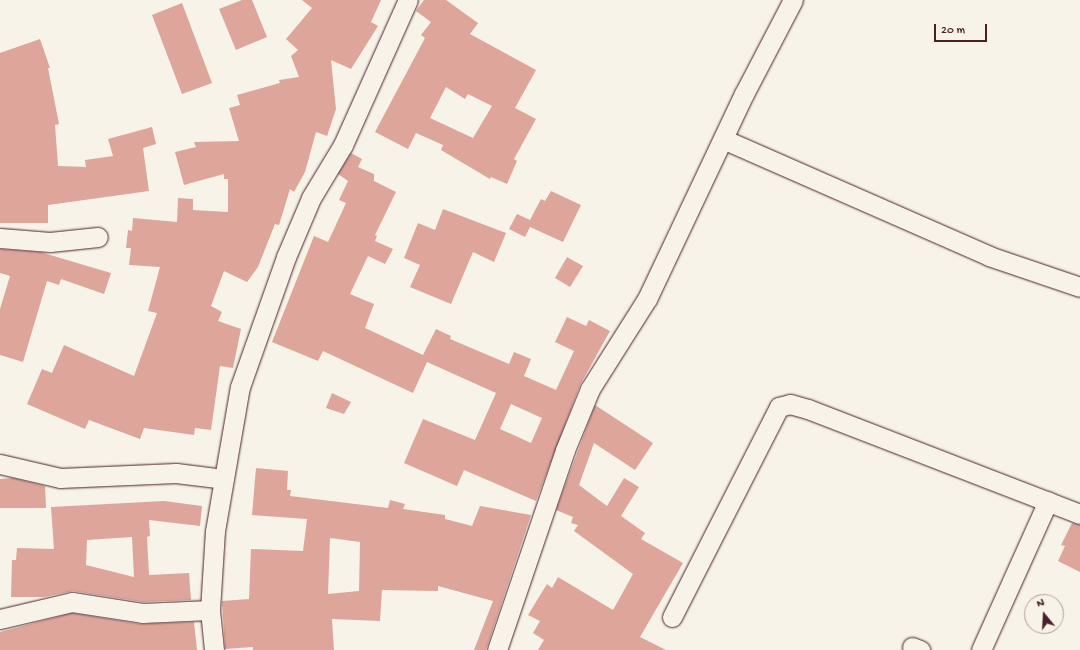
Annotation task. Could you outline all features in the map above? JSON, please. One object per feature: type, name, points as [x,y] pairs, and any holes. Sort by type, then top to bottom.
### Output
[{"type":"street","points":[[214,650],[210,610],[215,531],[240,387],[286,256],[311,198],[343,145],[408,0]]},
{"type":"street","points":[[497,650],[565,450],[590,389],[647,299],[723,138],[793,0]]},
{"type":"street","points":[[723,138],[988,256],[1080,288]]},
{"type":"street","points":[[0,238],[50,242],[98,237]]},
{"type":"street","points":[[672,617],[778,407],[790,404],[808,409],[1080,514]]},
{"type":"street","points":[[0,464],[60,478],[176,473],[224,479]]},
{"type":"street","points":[[981,650],[1048,501]]},
{"type":"street","points":[[0,619],[72,602],[142,613],[210,610]]},
{"type":"building","points":[[242,0],[252,0],[267,37],[236,50],[219,9]]},
{"type":"building","points":[[302,0],[381,0],[371,22],[378,26],[351,69],[331,60],[336,109],[327,136],[316,132],[305,172],[294,192],[290,189],[279,225],[275,224],[258,267],[247,282],[224,271],[211,306],[222,312],[218,321],[241,329],[233,368],[220,366],[211,430],[195,428],[194,435],[144,428],[140,439],[89,420],[85,429],[27,404],[42,369],[52,373],[64,345],[134,376],[157,313],[148,311],[160,267],[129,265],[131,248],[126,248],[128,230],[132,231],[133,218],[177,222],[178,198],[193,199],[193,210],[228,212],[228,179],[224,179],[224,174],[184,185],[175,152],[196,147],[194,142],[239,141],[229,108],[240,105],[237,95],[280,83],[279,80],[299,77],[291,56],[298,50],[286,39],[312,8]]},
{"type":"building","points":[[424,0],[446,0],[478,23],[470,34],[536,70],[515,108],[536,119],[514,159],[517,161],[507,184],[491,177],[490,179],[441,150],[443,145],[416,133],[408,149],[375,132],[425,38],[421,35],[431,22],[416,11]],"holes":[[[446,87],[465,99],[468,94],[492,106],[473,138],[430,118]]]},
{"type":"building","points":[[182,3],[212,83],[182,94],[152,15]]},
{"type":"building","points":[[40,39],[50,68],[48,68],[59,124],[55,125],[58,166],[86,167],[85,160],[113,156],[108,139],[152,127],[156,144],[143,148],[149,191],[48,205],[48,223],[0,223],[0,53]]},
{"type":"building","points":[[351,153],[362,159],[358,167],[374,174],[374,181],[396,192],[375,235],[377,236],[375,241],[393,249],[385,264],[368,256],[350,294],[374,304],[365,328],[423,355],[436,329],[451,336],[450,339],[509,364],[514,352],[531,359],[524,376],[556,390],[574,351],[555,342],[567,317],[586,326],[589,320],[610,331],[580,385],[536,501],[464,470],[457,486],[404,463],[423,419],[475,440],[496,393],[427,362],[413,393],[323,351],[318,361],[272,342],[314,236],[328,242],[346,203],[339,200],[348,181],[338,174]],"holes":[[[511,404],[542,418],[531,443],[500,429]]]},
{"type":"building","points":[[551,191],[581,205],[563,242],[530,227],[525,237],[509,229],[517,214],[530,220],[541,199],[545,201]]},
{"type":"building","points":[[443,209],[506,233],[494,262],[473,252],[451,304],[410,287],[420,265],[404,258],[418,223],[435,230]]},
{"type":"building","points":[[0,249],[40,252],[111,273],[104,294],[61,279],[59,285],[47,281],[23,362],[0,355],[0,309],[10,276],[0,273]]},
{"type":"building","points":[[567,257],[583,266],[570,287],[555,278]]},
{"type":"building","points":[[332,393],[351,402],[344,414],[326,408]]},
{"type":"building","points":[[595,405],[653,443],[635,470],[594,443],[579,485],[607,506],[624,478],[639,487],[621,516],[645,533],[641,539],[683,563],[640,637],[666,650],[538,650],[544,640],[533,633],[540,621],[528,615],[547,584],[552,588],[558,577],[613,610],[633,574],[574,531],[578,525],[571,523],[573,517],[556,510]]},
{"type":"building","points":[[256,468],[288,471],[287,490],[291,490],[290,496],[388,508],[390,500],[405,504],[403,509],[445,515],[445,519],[472,526],[480,506],[531,515],[486,650],[474,650],[493,601],[438,586],[438,591],[382,590],[380,621],[332,619],[334,650],[253,650],[253,647],[225,649],[222,601],[249,599],[251,549],[303,551],[307,519],[252,515]],"holes":[[[330,538],[360,542],[359,591],[328,594]]]},
{"type":"building","points":[[13,478],[45,486],[46,508],[0,508],[0,479]]},
{"type":"building","points":[[164,501],[202,506],[200,526],[149,520],[150,536],[147,537],[149,575],[189,573],[191,600],[143,602],[73,591],[44,597],[11,597],[12,560],[16,560],[17,548],[54,549],[51,507]],"holes":[[[132,537],[134,577],[86,565],[87,540]]]},
{"type":"building","points":[[1072,523],[1080,525],[1080,572],[1058,561],[1065,546],[1061,545]]},
{"type":"building","points":[[72,613],[140,624],[194,622],[197,650],[0,650],[0,632]]}]
